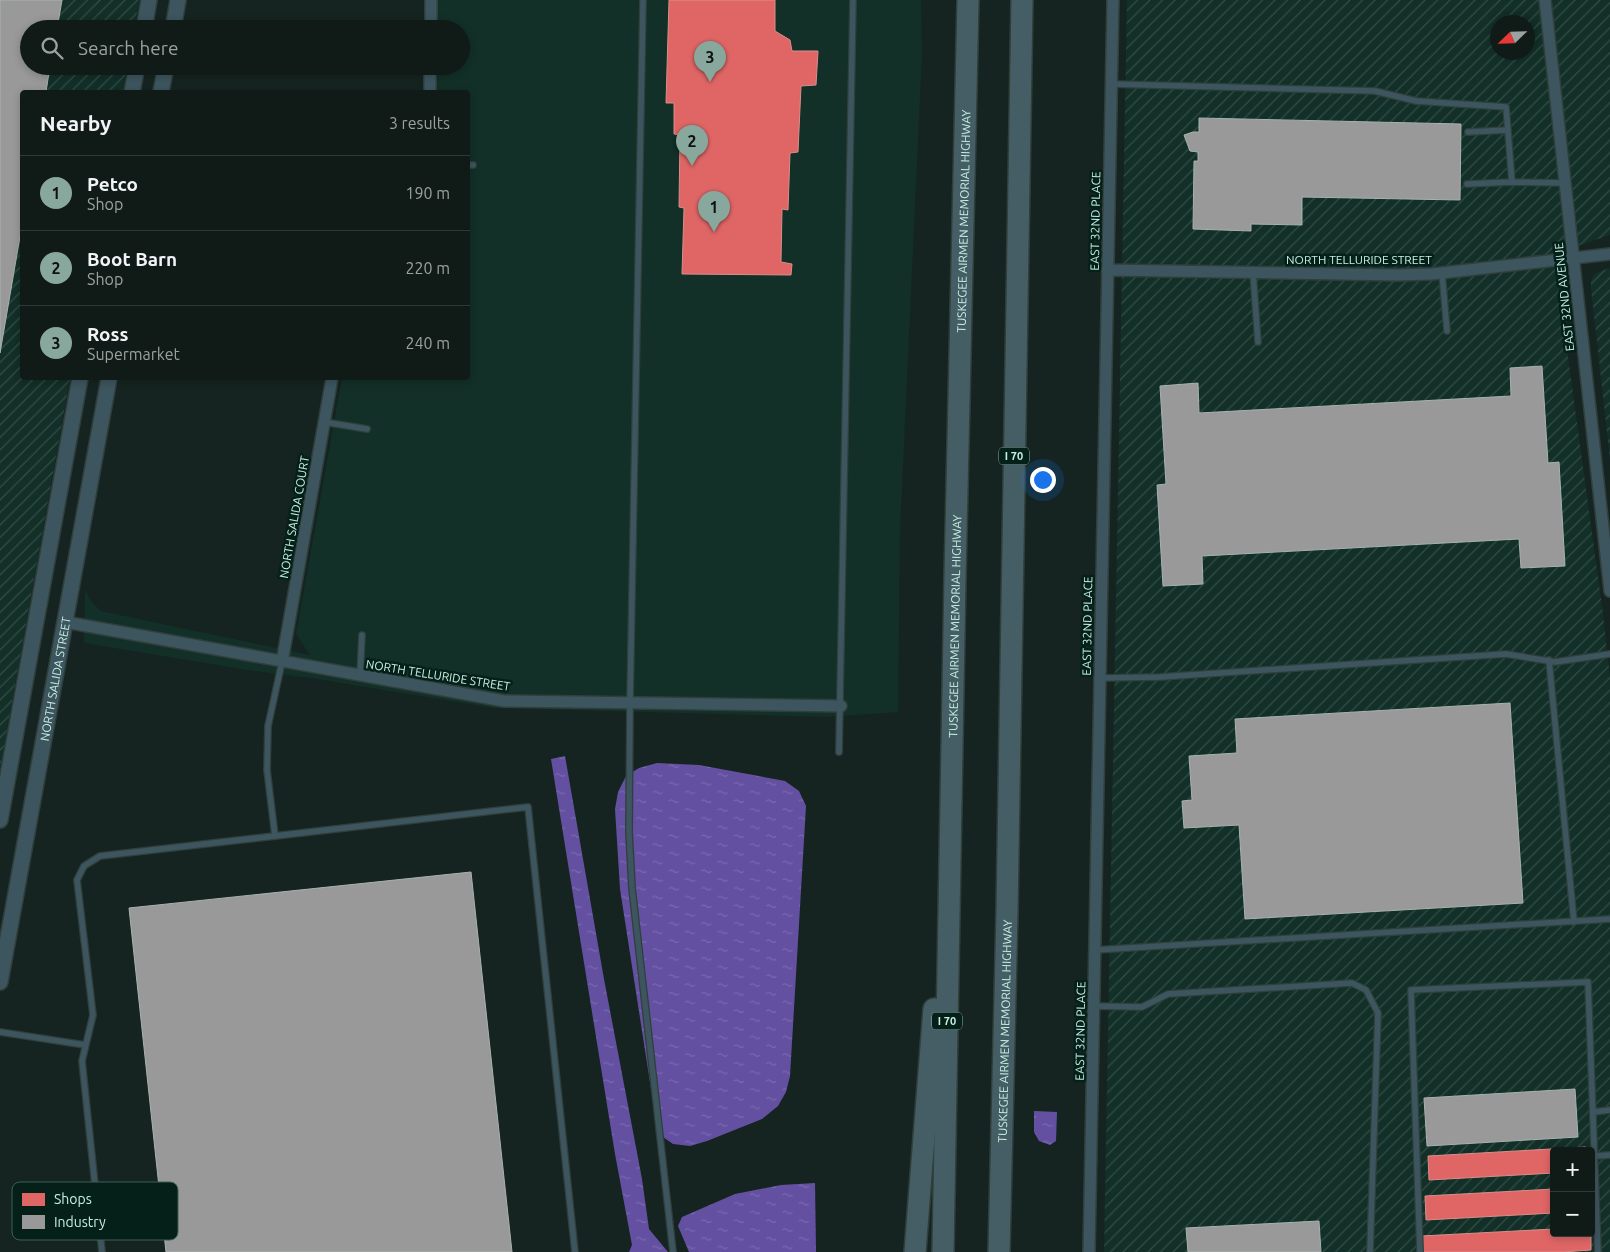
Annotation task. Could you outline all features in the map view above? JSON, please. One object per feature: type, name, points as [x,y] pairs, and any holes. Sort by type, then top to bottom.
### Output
[{"type":"highway","name":"TUSKEGEE AIRMEN MEMORIAL HIGHWAY","points":[[943,1252],[968,0]]},
{"type":"highway","name":"TUSKEGEE AIRMEN MEMORIAL HIGHWAY","points":[[999,1252],[1007,912],[1022,0]]},
{"type":"highway","points":[[915,1252],[951,789]]},
{"type":"highway","points":[[1007,912],[1011,1252]]},
{"type":"street","points":[[146,20],[149,0]]},
{"type":"street","points":[[175,20],[178,0]]},
{"type":"street","points":[[430,20],[431,0]]},
{"type":"street","name":"EAST 32ND PLACE","points":[[1089,1252],[1113,0]]},
{"type":"street","name":"EAST 32ND AVENUE","points":[[1544,0],[1610,592]]},
{"type":"street","points":[[132,90],[135,75]]},
{"type":"street","points":[[161,90],[164,75]]},
{"type":"street","points":[[430,75],[430,90]]},
{"type":"street","name":"NORTH TELLURIDE STREET","points":[[1108,270],[1397,275],[1442,273],[1610,254]]},
{"type":"street","points":[[0,820],[80,380]]},
{"type":"street","name":"NORTH SALIDA STREET","points":[[0,982],[109,380]]},
{"type":"street","name":"NORTH SALIDA COURT","points":[[282,662],[332,380]]},
{"type":"street","name":"NORTH TELLURIDE STREET","points":[[65,622],[504,701],[841,706]]},
{"type":"lane","points":[[643,0],[629,832],[632,888],[673,1252]]},
{"type":"lane","points":[[839,752],[853,0]]},
{"type":"lane","points":[[1111,84],[1375,91],[1416,101],[1506,106],[1512,182]]},
{"type":"lane","points":[[1468,132],[1508,130]]},
{"type":"lane","points":[[1467,184],[1512,182],[1565,183]]},
{"type":"lane","points":[[1253,273],[1258,342]]},
{"type":"lane","points":[[1442,273],[1447,331]]},
{"type":"lane","points":[[324,422],[367,429]]},
{"type":"lane","points":[[360,676],[362,636]]},
{"type":"lane","points":[[1100,678],[1178,676],[1506,654],[1555,662],[1610,654]]},
{"type":"lane","points":[[1549,660],[1574,922]]},
{"type":"lane","points":[[276,836],[267,770],[268,726],[282,662]]},
{"type":"lane","points":[[95,1182],[82,1061],[93,1015],[77,880],[84,866],[100,856],[528,807],[575,1252]]},
{"type":"lane","points":[[1095,950],[1610,920]]},
{"type":"lane","points":[[1420,1252],[1411,990],[1588,982],[1595,1147]]},
{"type":"lane","points":[[1094,1006],[1142,1007],[1168,994],[1342,983],[1352,983],[1366,990],[1378,1013],[1370,1252]]},
{"type":"lane","points":[[0,1032],[85,1045]]},
{"type":"lane","points":[[1593,1112],[1610,1110]]},
{"type":"lane","points":[[1598,1252],[1595,1156],[1610,1154]]},
{"type":"shaded area","points":[[0,0],[139,0],[136,20],[20,20],[20,75],[125,75],[122,90],[20,90],[20,380],[70,380],[0,768]]},
{"type":"shaded area","points":[[438,0],[921,0],[922,53],[900,532],[898,712],[826,717],[493,708],[84,643],[85,590],[92,602],[101,611],[310,655],[296,634],[342,380],[470,380],[470,90],[437,90],[438,75],[470,75],[470,20],[438,20]]},
{"type":"shaded area","points":[[1127,0],[1610,0],[1610,235],[1554,254],[1610,677],[1610,1252],[1104,1252]]},
{"type":"shaded area","points":[[1610,268],[1610,459],[1591,281],[1598,272]]},
{"type":"water","points":[[565,756],[604,979],[642,1179],[649,1229],[668,1252],[629,1252],[632,1245],[615,1154],[551,759]]},
{"type":"water","points":[[657,763],[699,765],[785,781],[799,791],[806,806],[790,1076],[786,1092],[778,1106],[762,1119],[690,1146],[673,1144],[663,1137],[656,1121],[620,889],[615,809],[618,792],[626,776],[639,768]]},
{"type":"water","points":[[1034,1111],[1057,1112],[1056,1141],[1050,1145],[1039,1141],[1034,1132]]},
{"type":"water","points":[[815,1183],[816,1252],[689,1252],[678,1226],[682,1217],[735,1194],[781,1185]]},
{"type":"building: Shops","points":[[669,0],[775,0],[775,31],[790,40],[792,51],[818,51],[816,85],[801,86],[798,152],[790,153],[788,210],[782,209],[781,262],[792,264],[791,275],[682,274],[684,208],[679,207],[680,135],[674,134],[674,103],[666,103]]},
{"type":"building: Shops","points":[[1550,1149],[1550,1173],[1429,1180],[1428,1156]]},
{"type":"building: Shops","points":[[1550,1189],[1550,1213],[1426,1220],[1425,1196]]},
{"type":"building: Shops","points":[[1550,1229],[1550,1237],[1591,1237],[1591,1250],[1562,1252],[1422,1252],[1421,1236]]},
{"type":"building: Industry","points":[[0,0],[62,0],[59,20],[20,20],[20,75],[49,75],[46,90],[20,90],[20,237],[0,353]]},
{"type":"building: Industry","points":[[1199,118],[1461,124],[1460,200],[1302,197],[1302,225],[1251,224],[1251,231],[1193,229],[1194,161],[1198,161],[1198,152],[1190,151],[1184,135],[1199,132]]},
{"type":"building: Industry","points":[[1542,366],[1548,463],[1559,462],[1565,566],[1521,568],[1519,539],[1202,556],[1203,584],[1163,586],[1157,485],[1166,484],[1160,386],[1198,383],[1199,413],[1511,396],[1510,368]]},
{"type":"building: Industry","points":[[1510,703],[1523,903],[1245,919],[1239,825],[1184,828],[1182,801],[1192,800],[1189,756],[1237,753],[1235,719]]},
{"type":"building: Industry","points":[[471,872],[512,1252],[166,1252],[165,1240],[178,1240],[178,1182],[158,1182],[129,908]]},
{"type":"building: Industry","points":[[1575,1089],[1578,1137],[1427,1146],[1424,1098]]},
{"type":"building: Industry","points":[[1319,1221],[1321,1252],[1188,1252],[1186,1228]]},
{"type":"place","name":"Ross","points":[[710,82]]},
{"type":"place","name":"Boot Barn","points":[[692,166]]},
{"type":"place","name":"Petco","points":[[714,232]]}]
